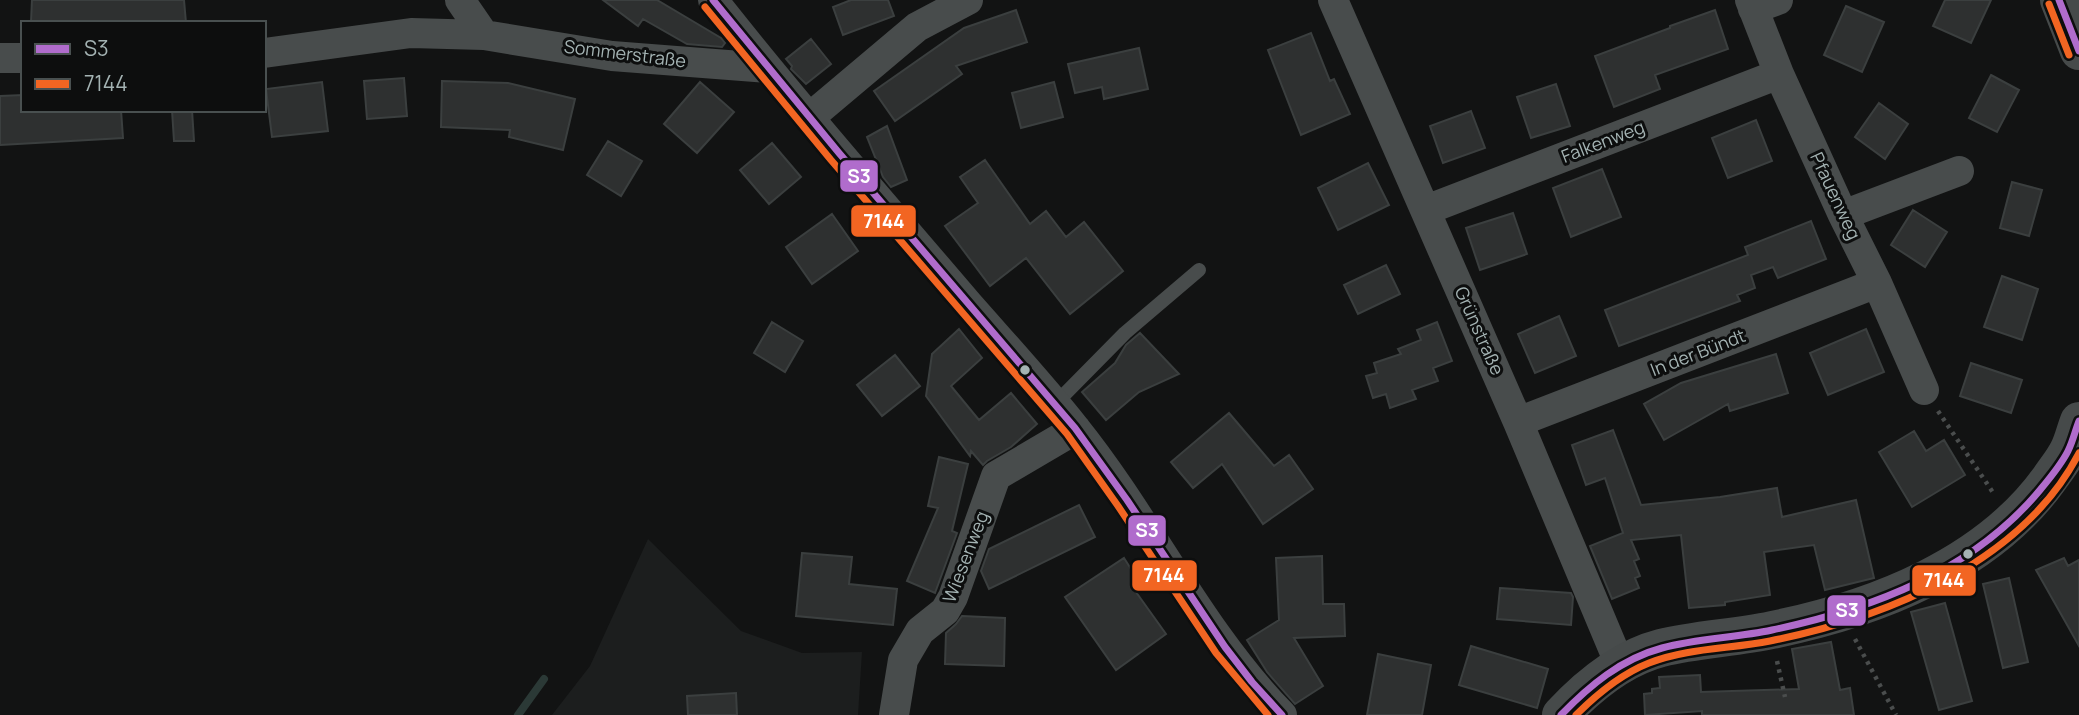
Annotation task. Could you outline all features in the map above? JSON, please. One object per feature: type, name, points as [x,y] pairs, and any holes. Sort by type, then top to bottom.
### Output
[{"type":"street","points":[[460,0],[484,34]]},
{"type":"street","points":[[713,0],[809,118],[1076,429],[1132,506],[1222,645],[1282,715]]},
{"type":"street","points":[[809,118],[917,27],[968,0]]},
{"type":"street","name":"Grünstraße","points":[[1333,0],[1518,422],[1620,664]]},
{"type":"street","points":[[2059,0],[2079,51]]},
{"type":"street","name":"Pfauenweg","points":[[1760,3],[1779,74],[1924,390]]},
{"type":"street","name":"Sommerstraße","points":[[266,53],[411,33],[484,34],[612,56],[767,68]]},
{"type":"street","points":[[0,58],[21,58]]},
{"type":"street","name":"Falkenweg","points":[[1426,210],[1779,74]]},
{"type":"street","points":[[1843,215],[1959,171]]},
{"type":"street","name":"In der Bündt","points":[[1518,422],[1877,283]]},
{"type":"street","name":"Wiesenweg","points":[[894,715],[903,660],[920,631],[945,611],[953,597],[996,476],[1076,429]]},
{"type":"street","points":[[1561,715],[1576,699],[1620,664],[1660,648],[1771,631],[1841,614],[1921,583],[1974,550],[2013,520],[2035,499],[2075,443]]},
{"type":"lane","points":[[1055,404],[1125,333],[1199,270]]},
{"type":"path","points":[[1924,390],[2013,520]]},
{"type":"path","points":[[1841,614],[1896,715]]},
{"type":"path","points":[[1771,631],[1785,697]]},
{"type":"shaded area","points":[[648,539],[741,631],[802,653],[862,652],[858,715],[552,715],[590,666]]},
{"type":"building","points":[[32,0],[184,0],[186,21],[31,21]]},
{"type":"building","points":[[603,0],[657,0],[725,43],[722,47],[687,44],[643,19],[638,26]]},
{"type":"building","points":[[851,0],[888,0],[894,16],[843,35],[833,7]]},
{"type":"building","points":[[1945,0],[1991,0],[1971,43],[1933,26]]},
{"type":"building","points":[[1846,6],[1884,22],[1862,72],[1824,55]]},
{"type":"building","points":[[1016,10],[1027,42],[956,66],[962,74],[895,121],[874,91],[964,28]]},
{"type":"building","points":[[1715,10],[1728,49],[1655,75],[1660,89],[1614,107],[1595,56]]},
{"type":"building","points":[[1311,33],[1330,81],[1334,79],[1350,114],[1301,135],[1268,50]]},
{"type":"building","points":[[811,39],[831,64],[806,84],[791,69],[792,66],[786,59]]},
{"type":"building","points":[[1139,48],[1148,89],[1104,99],[1102,87],[1075,93],[1068,64]]},
{"type":"building","points":[[1991,75],[2019,90],[1997,132],[1969,118]]},
{"type":"building","points":[[404,78],[407,116],[367,119],[364,81]]},
{"type":"building","points":[[442,81],[508,83],[575,99],[563,150],[509,137],[510,130],[441,127]]},
{"type":"building","points":[[322,82],[328,131],[272,137],[266,89]]},
{"type":"building","points":[[700,82],[734,112],[697,153],[664,124]]},
{"type":"building","points":[[1054,82],[1063,117],[1021,128],[1012,93]]},
{"type":"building","points":[[1556,84],[1570,126],[1531,138],[1517,97]]},
{"type":"building","points":[[21,95],[21,112],[121,112],[123,138],[0,145],[0,96]]},
{"type":"building","points":[[1879,103],[1908,124],[1885,159],[1855,137]]},
{"type":"building","points":[[1471,111],[1485,148],[1443,163],[1430,126]]},
{"type":"building","points":[[172,112],[192,112],[194,141],[174,141]]},
{"type":"building","points":[[1756,120],[1772,161],[1728,178],[1712,138]]},
{"type":"building","points":[[887,126],[907,180],[891,187],[883,177],[867,137]]},
{"type":"building","points":[[608,141],[642,161],[621,196],[587,175]]},
{"type":"building","points":[[772,143],[801,177],[769,204],[740,170]]},
{"type":"building","points":[[985,160],[1030,224],[1046,211],[1066,237],[1084,222],[1123,271],[1070,314],[1026,258],[990,286],[945,226],[978,203],[960,177]]},
{"type":"building","points":[[1368,163],[1389,205],[1338,230],[1318,188]]},
{"type":"building","points":[[1602,169],[1621,217],[1571,237],[1553,188]]},
{"type":"building","points":[[2012,182],[2042,190],[2029,236],[2000,228]]},
{"type":"building","points":[[1913,210],[1947,232],[1925,267],[1891,245]]},
{"type":"building","points":[[1513,213],[1527,254],[1480,270],[1466,228]]},
{"type":"building","points":[[832,214],[858,251],[812,284],[786,247]]},
{"type":"building","points":[[1811,221],[1826,259],[1778,278],[1773,267],[1751,275],[1755,288],[1737,295],[1740,301],[1619,346],[1605,310],[1748,255],[1745,247]]},
{"type":"building","points":[[1386,265],[1400,294],[1358,314],[1344,285]]},
{"type":"building","points":[[2002,276],[2038,289],[2022,340],[1984,327]]},
{"type":"building","points":[[1559,316],[1576,356],[1535,373],[1518,334]]},
{"type":"building","points":[[772,322],[803,341],[785,372],[754,353]]},
{"type":"building","points":[[1437,322],[1452,361],[1433,368],[1438,381],[1412,390],[1416,399],[1390,408],[1386,394],[1373,398],[1366,376],[1377,373],[1374,363],[1401,354],[1398,349],[1421,340],[1417,330]]},
{"type":"building","points":[[959,329],[982,358],[951,386],[979,420],[1011,393],[1037,424],[1011,447],[983,465],[971,451],[970,456],[926,396],[932,354]]},
{"type":"building","points":[[1866,329],[1884,372],[1828,395],[1810,353]]},
{"type":"building","points":[[1140,333],[1179,374],[1139,392],[1106,420],[1082,392],[1115,363],[1126,345]]},
{"type":"building","points":[[1776,354],[1788,393],[1730,411],[1728,404],[1664,440],[1644,404],[1681,383]]},
{"type":"building","points":[[895,355],[920,386],[882,416],[857,385]]},
{"type":"building","points":[[1971,363],[2022,380],[2011,413],[1960,396]]},
{"type":"building","points":[[1229,413],[1274,466],[1289,455],[1313,489],[1263,524],[1222,464],[1193,488],[1171,462]]},
{"type":"building","points":[[1613,430],[1641,505],[1777,488],[1782,517],[1856,500],[1874,578],[1825,590],[1814,545],[1764,552],[1770,595],[1725,602],[1725,605],[1689,608],[1681,535],[1631,540],[1639,559],[1634,561],[1640,576],[1635,578],[1639,588],[1612,599],[1590,546],[1623,533],[1605,478],[1586,485],[1572,445]]},
{"type":"building","points":[[1914,431],[1926,451],[1944,440],[1965,475],[1912,507],[1879,452]]},
{"type":"building","points":[[939,457],[968,464],[952,531],[957,533],[935,593],[907,581],[938,508],[928,506]]},
{"type":"building","points":[[1079,505],[1095,537],[989,589],[981,571],[989,549]]},
{"type":"building","points":[[802,553],[852,557],[849,584],[897,589],[893,625],[796,616]]},
{"type":"building","points":[[1322,556],[1323,604],[1344,604],[1345,636],[1294,638],[1323,686],[1295,704],[1267,672],[1247,640],[1279,620],[1276,558]]},
{"type":"building","points":[[1124,558],[1138,580],[1131,585],[1166,634],[1116,670],[1065,597]]},
{"type":"building","points":[[2064,558],[2068,566],[2079,560],[2079,646],[2036,570]]},
{"type":"building","points":[[2009,578],[2028,662],[2003,668],[1983,584]]},
{"type":"building","points":[[1500,588],[1571,593],[1571,625],[1497,619]]},
{"type":"building","points":[[1945,603],[1972,701],[1939,710],[1911,612]]},
{"type":"building","points":[[962,616],[1005,618],[1004,666],[945,664],[946,633]]},
{"type":"building","points":[[1831,642],[1840,690],[1850,688],[1854,715],[1702,715],[1702,711],[1645,715],[1644,694],[1660,688],[1659,677],[1700,675],[1701,692],[1799,689],[1792,649]]},
{"type":"building","points":[[1471,646],[1548,669],[1537,708],[1459,685]]},
{"type":"building","points":[[1378,654],[1431,665],[1422,715],[1367,715]]},
{"type":"building","points":[[736,693],[737,715],[688,715],[687,696]]},
{"type":"waterway","points":[[518,715],[544,679]]},
{"type":"transit line","name":"S3","points":[[713,0],[839,153],[1075,428],[1127,500],[1225,647],[1282,715]]},
{"type":"transit line","name":"S3","points":[[2059,0],[2079,51]]},
{"type":"transit line","name":"7144","points":[[2049,4],[2069,55]]},
{"type":"transit line","name":"7144","points":[[705,7],[831,160],[1067,434],[1216,653],[1268,715]]},
{"type":"transit line","name":"S3","points":[[1561,715],[1619,666],[1647,653],[1689,642],[1772,630],[1847,611],[1883,598],[1952,564],[1984,543],[2040,490],[2065,456],[2079,421]]},
{"type":"transit line","name":"7144","points":[[1576,715],[1610,685],[1649,663],[1678,654],[1755,644],[1814,631],[1859,617],[1946,580],[1987,555],[2023,526],[2054,492],[2079,453]]}]
